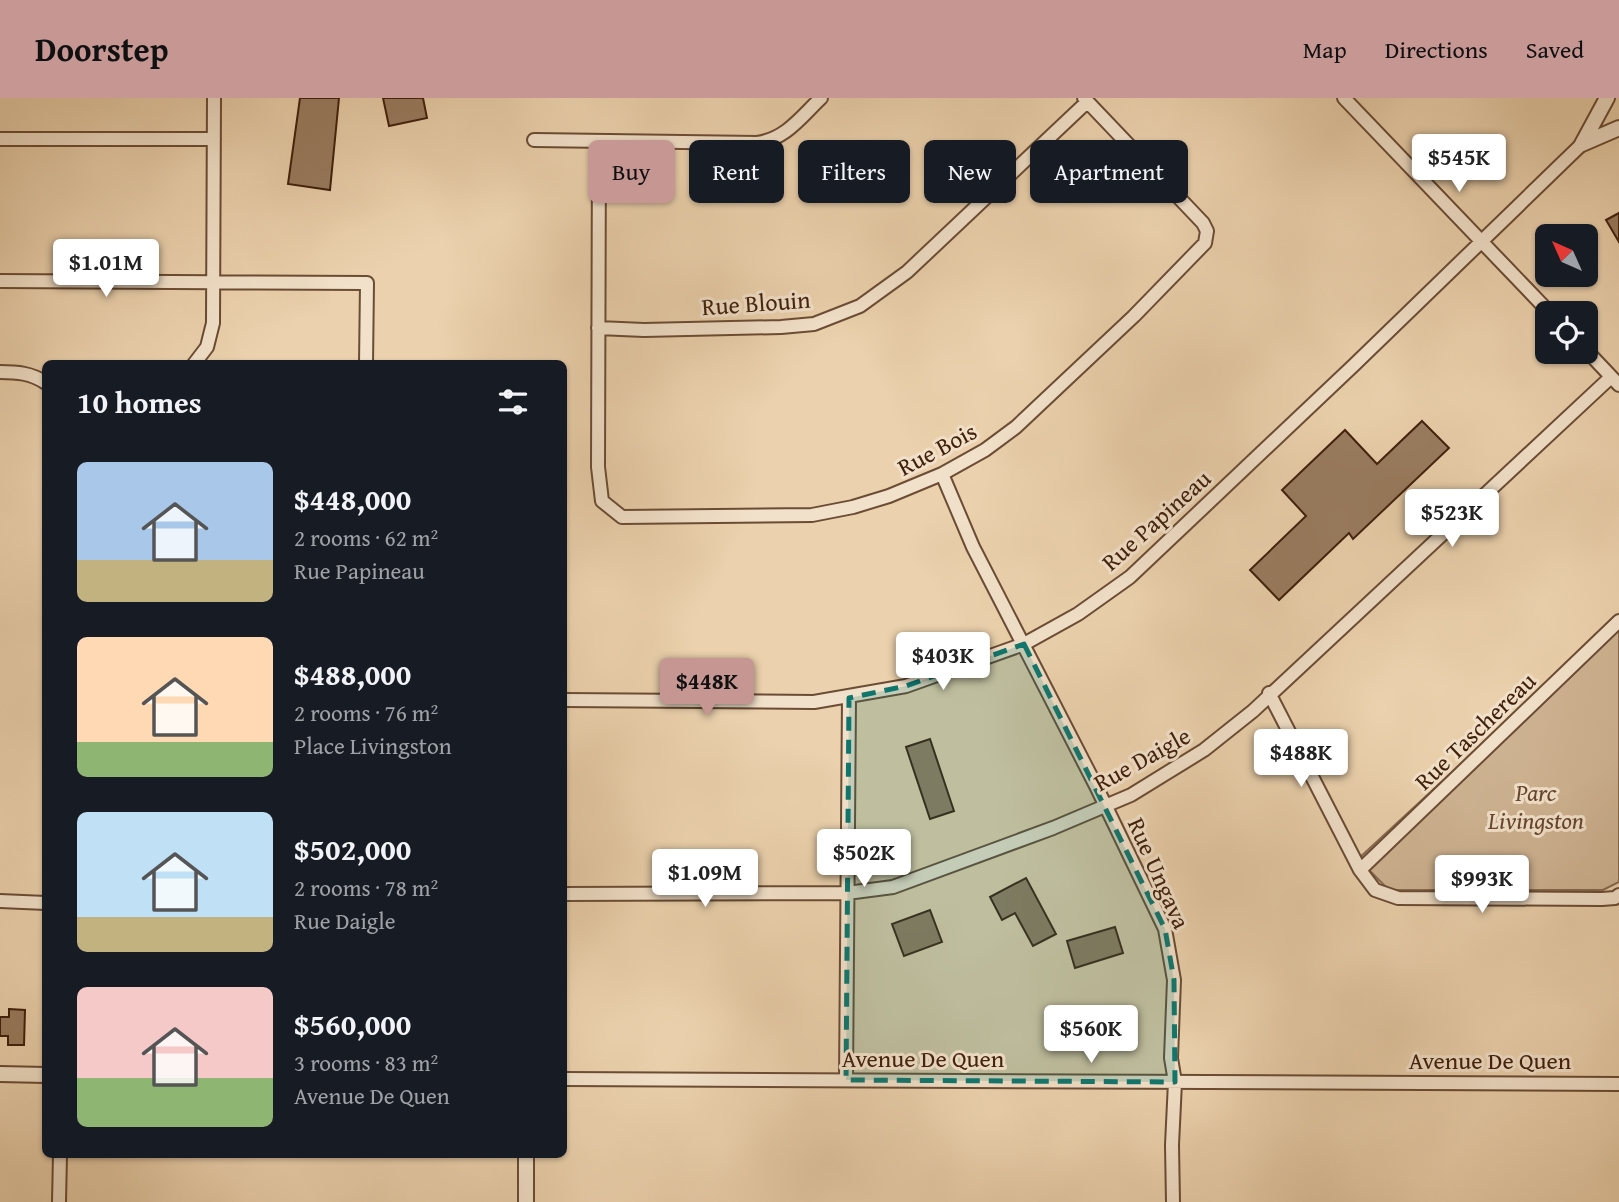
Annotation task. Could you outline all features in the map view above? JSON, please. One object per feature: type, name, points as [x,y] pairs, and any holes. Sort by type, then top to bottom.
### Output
[{"type":"street","points":[[197,360],[207,347],[213,323],[214,98]]},
{"type":"street","points":[[675,142],[771,141],[786,133],[821,98]]},
{"type":"street","points":[[1582,144],[1619,126],[1610,116],[1606,99]]},
{"type":"street","points":[[1582,144],[1606,99]]},
{"type":"street","name":"Rue Bois","points":[[598,328],[598,467],[602,501],[622,517],[812,515],[889,496],[943,474],[985,450],[1016,427],[1195,256],[1205,243],[1207,231],[1203,223],[1086,100]]},
{"type":"street","name":"Rue Blouin","points":[[598,328],[644,330],[781,327],[814,324],[860,306],[907,272],[1086,100]]},
{"type":"street","points":[[1353,101],[1538,301]]},
{"type":"street","points":[[0,139],[214,139]]},
{"type":"street","points":[[534,140],[588,141]]},
{"type":"street","name":"Rue Papineau","points":[[567,700],[814,702],[849,698],[906,686],[1024,644],[1078,614],[1130,577],[1582,144]]},
{"type":"street","points":[[598,203],[598,328]]},
{"type":"street","points":[[0,281],[366,283],[366,360]]},
{"type":"street","points":[[1598,363],[1615,381]]},
{"type":"street","points":[[0,372],[22,372],[42,380]]},
{"type":"street","name":"Rue Daigle","points":[[567,894],[847,893],[893,887],[1053,828],[1131,795],[1204,750],[1253,711],[1615,381]]},
{"type":"street","name":"Rue Ungava","points":[[943,474],[973,547],[1165,929],[1174,981],[1171,1058],[1174,1082],[1172,1202]]},
{"type":"street","name":"Rue Taschereau","points":[[1360,870],[1616,626]]},
{"type":"street","points":[[1269,694],[1360,870],[1375,890],[1398,898],[1602,899],[1619,895]]},
{"type":"street","points":[[846,1080],[849,698]]},
{"type":"street","points":[[0,901],[42,903]]},
{"type":"street","points":[[0,1074],[42,1074]]},
{"type":"street","name":"Avenue De Quen","points":[[567,1079],[1619,1084]]},
{"type":"street","points":[[60,1158],[60,1202]]},
{"type":"street","points":[[526,1158],[526,1202]]},
{"type":"highlighted area","points":[[1024,644],[1165,929],[1174,980],[1175,1082],[846,1080],[849,698],[906,686]]},
{"type":"green space","name":"Parc Livingston","points":[[1619,618],[1619,882],[1603,890],[1389,890],[1358,859]]},
{"type":"building","points":[[300,98],[339,98],[330,190],[288,184]]},
{"type":"building","points":[[383,98],[423,98],[427,118],[389,126]]},
{"type":"building","points":[[1619,213],[1619,242],[1606,220]]},
{"type":"building","points":[[1422,421],[1449,448],[1353,539],[1349,533],[1279,600],[1250,570],[1306,516],[1282,490],[1345,430],[1377,464]]},
{"type":"building","points":[[930,739],[954,811],[930,819],[906,747]]},
{"type":"building","points":[[1026,878],[1056,934],[1033,946],[1015,913],[1002,920],[990,897]]},
{"type":"building","points":[[930,910],[942,942],[904,956],[892,924]]},
{"type":"building","points":[[1115,927],[1123,953],[1075,968],[1067,941]]},
{"type":"building","points":[[9,1009],[25,1010],[24,1045],[8,1045],[8,1036],[0,1036],[0,1017],[9,1017]]}]
